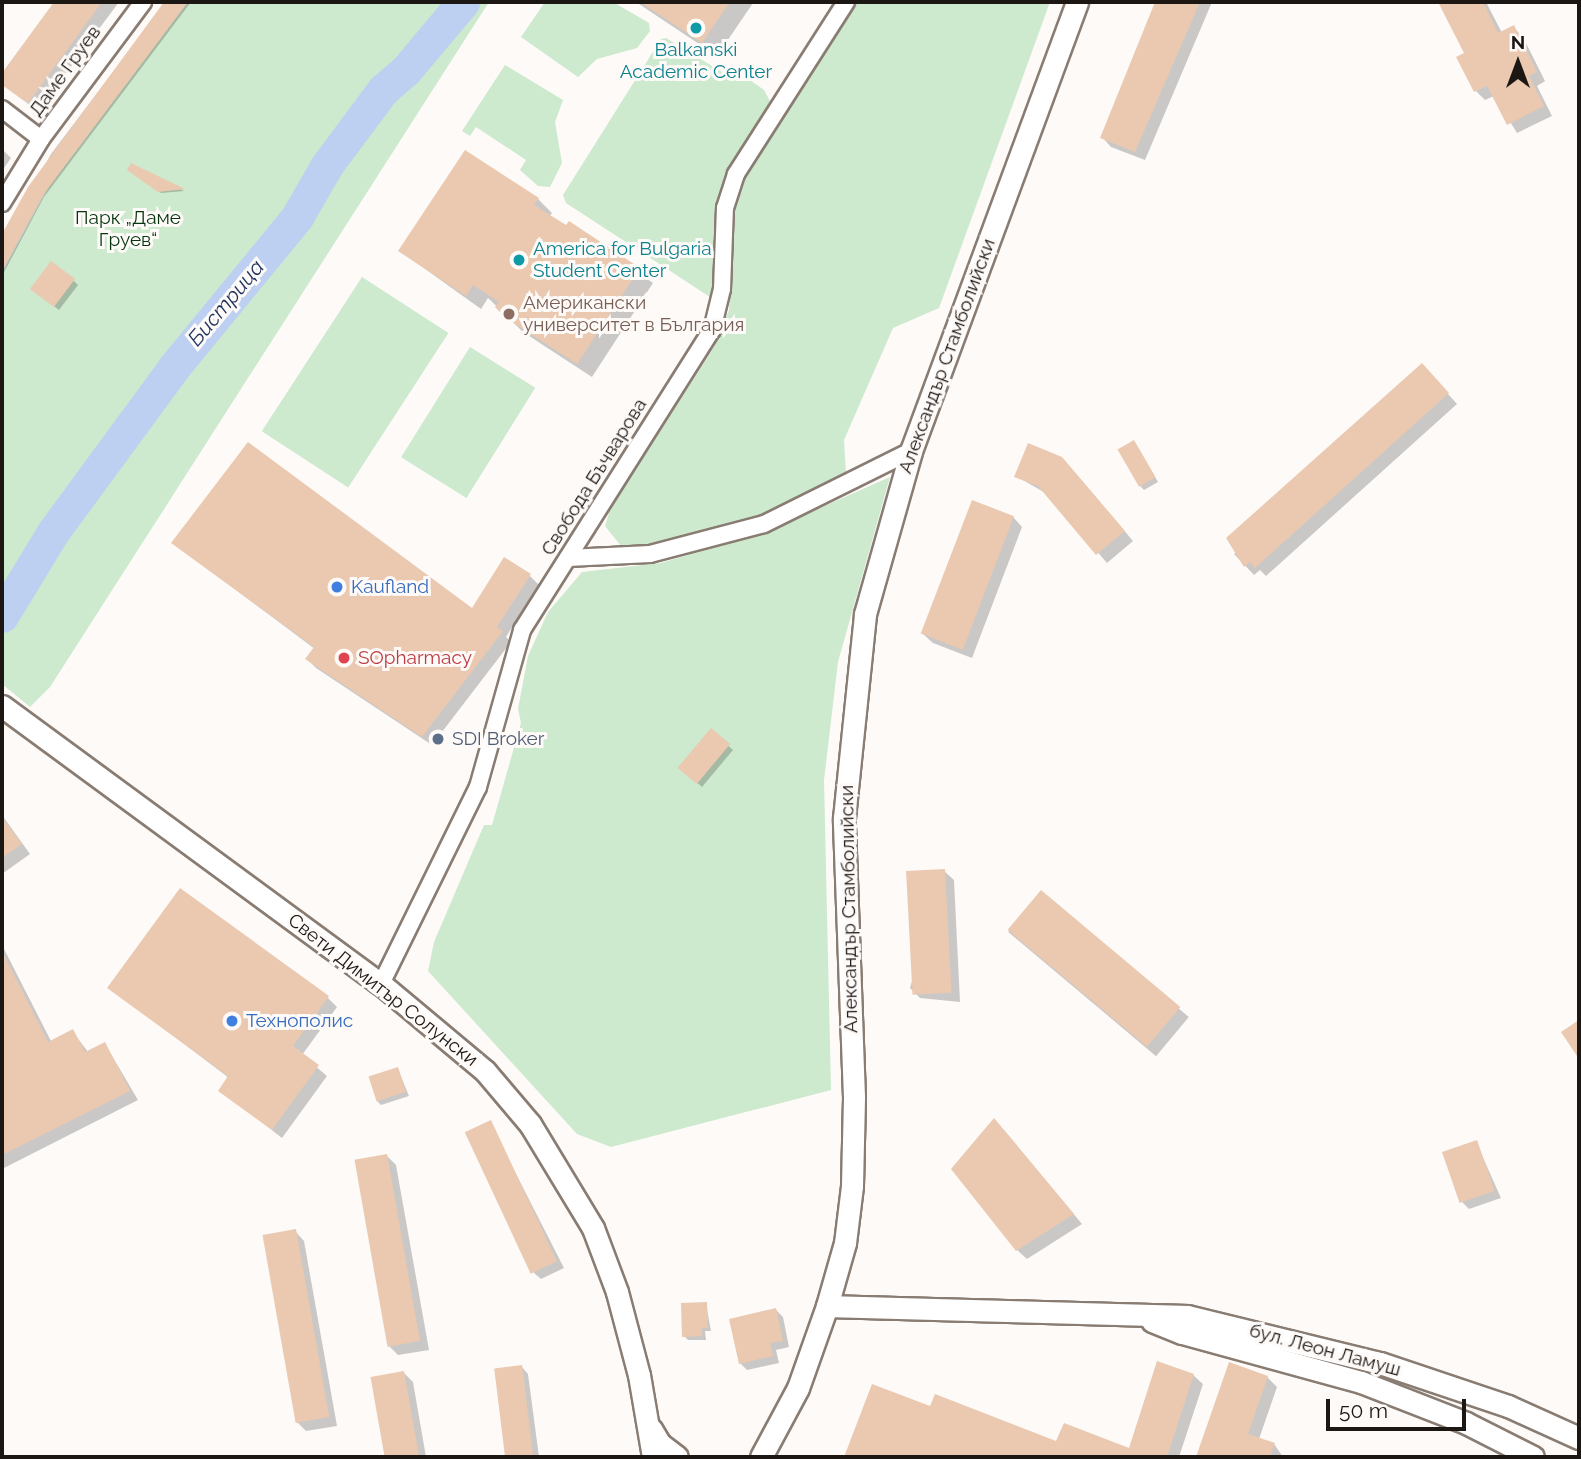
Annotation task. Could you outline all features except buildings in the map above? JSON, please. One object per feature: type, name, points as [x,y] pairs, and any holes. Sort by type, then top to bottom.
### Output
[{"type":"street","name":"Даме Груев","points":[[2,203],[41,139],[143,2]]},
{"type":"street","name":"Свобода Бъчварова","points":[[381,984],[478,788],[522,630],[712,330],[722,289],[725,208],[736,174],[846,2]]},
{"type":"street","name":"Александър Стамболийски","points":[[761,1457],[798,1388],[827,1306],[845,1243],[852,1186],[854,1097],[844,818],[852,703],[865,614],[911,451],[1077,2]]},
{"type":"street","points":[[2,109],[41,139]]},
{"type":"street","points":[[568,558],[650,554],[764,524],[911,451]]},
{"type":"street","name":"Свети Димитър Солунски","points":[[9,712],[381,984],[485,1071],[530,1124],[593,1228],[617,1292],[648,1424],[653,1457]]},
{"type":"street","name":"бул. Леон Ламуш","points":[[827,1306],[1022,1310],[1144,1317],[1186,1316],[1240,1326],[1380,1363],[1508,1406],[1579,1438]]},
{"type":"street","name":"бул. Леон Ламуш","points":[[1144,1317],[1182,1333],[1361,1382],[1466,1423],[1533,1457]]},
{"type":"street","points":[[648,1424],[660,1444],[677,1457]]},
{"type":"green space","name":"Парк „Даме Груев“","points":[[186,2],[489,2],[50,687],[30,707],[2,684],[2,273],[53,179]]},
{"type":"green space","points":[[545,2],[613,2],[649,23],[650,31],[637,48],[597,59],[578,77],[521,37]]},
{"type":"green space","points":[[855,2],[1050,2],[939,308],[893,328],[844,440],[846,474],[762,517],[634,547],[621,546],[605,526],[610,510],[714,347],[729,310],[735,206],[743,180]]},
{"type":"green space","points":[[666,38],[735,80],[740,73],[764,90],[771,103],[725,182],[716,226],[713,299],[566,203],[563,195],[661,39]]},
{"type":"green space","points":[[505,65],[563,100],[555,122],[562,163],[550,187],[538,186],[520,170],[526,160],[476,127],[470,136],[462,131]]},
{"type":"green space","points":[[362,277],[448,333],[348,487],[262,431]]},
{"type":"green space","points":[[470,347],[535,388],[466,498],[401,457]]},
{"type":"green space","points":[[890,477],[838,662],[824,780],[831,1090],[611,1147],[577,1134],[428,971],[434,942],[484,825],[492,825],[521,723],[518,709],[528,656],[548,612],[582,572],[661,563],[766,532]]},
{"type":"waterway","name":"Бистрица","points":[[2,616],[53,532],[174,367],[297,217],[327,165],[383,90],[406,70],[463,2]]},
{"type":"place","name":"Balkanski Academic Center","points":[[696,28]]},
{"type":"place","name":"America for Bulgaria Student Center","points":[[519,260]]},
{"type":"place","name":"Американски университет в България","points":[[509,314]]},
{"type":"place","name":"Kaufland","points":[[337,587]]},
{"type":"place","name":"SOpharmacy","points":[[344,658]]},
{"type":"place","name":"SDI Broker","points":[[438,739]]},
{"type":"place","name":"Технополис","points":[[232,1021]]}]
